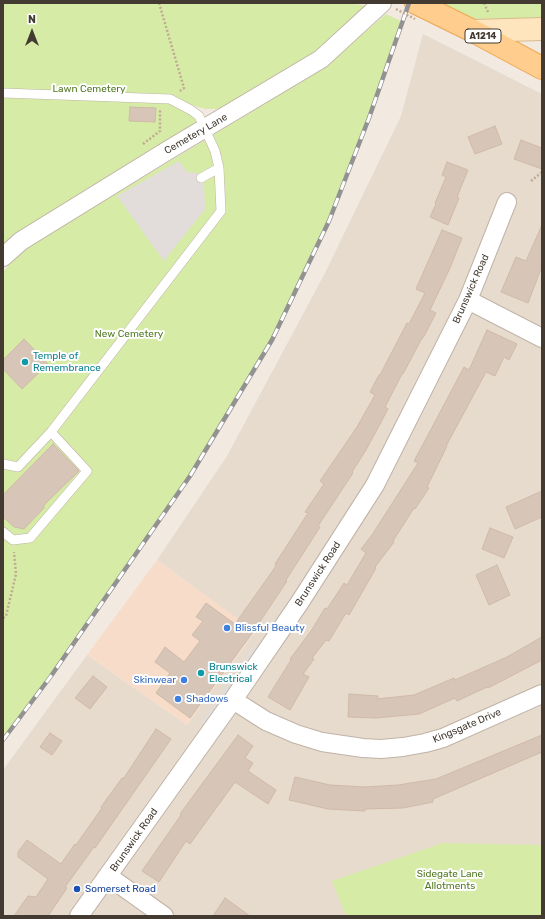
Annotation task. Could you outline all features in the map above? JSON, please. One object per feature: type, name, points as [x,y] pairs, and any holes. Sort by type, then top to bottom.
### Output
[{"type":"main road","name":"A1214","points":[[406,8],[473,31],[542,68]]},
{"type":"street","name":"Cemetery Lane","points":[[3,257],[21,241],[149,161],[406,8]]},
{"type":"street","points":[[473,31],[542,29]]},
{"type":"street","name":"Brunswick Road","points":[[79,916],[233,700],[304,596],[375,485],[468,300],[507,202]]},
{"type":"street","points":[[468,300],[542,338]]},
{"type":"street","name":"Kingsgate Drive","points":[[233,700],[266,721],[296,734],[322,742],[381,749],[403,748],[443,738],[542,694]]},
{"type":"street","points":[[108,876],[164,916]]},
{"type":"lane","points":[[3,94],[170,99],[191,110],[199,116],[215,151],[219,168],[221,211],[51,432],[18,467],[3,464]]},
{"type":"lane","points":[[200,178],[219,168]]},
{"type":"lane","points":[[3,532],[13,540],[30,538],[87,471],[51,432]]},
{"type":"path","points":[[159,3],[184,88],[170,99]]},
{"type":"path","points":[[484,3],[488,14]]},
{"type":"path","points":[[531,181],[542,172]]},
{"type":"path","points":[[3,618],[6,616],[16,574],[13,540]]},
{"type":"shaded area","points":[[423,34],[542,94],[542,916],[3,916],[3,770],[87,655],[187,725],[255,632],[157,560],[227,456],[325,273],[401,116]]},
{"type":"shaded area","points":[[179,161],[187,172],[197,173],[204,183],[205,209],[164,261],[117,196]]},
{"type":"shaded area","points":[[157,560],[255,631],[187,725],[87,655]]},
{"type":"shaded area","points":[[266,642],[201,733],[202,721],[253,647]]},
{"type":"green space","name":"Lawn Cemetery","points":[[3,3],[347,3],[368,6],[314,55],[240,101],[219,109],[206,109],[190,105],[187,112],[198,122],[197,125],[3,249]]},
{"type":"green space","points":[[442,3],[542,3],[542,22],[493,23],[472,18]]},
{"type":"green space","name":"New Cemetery","points":[[386,14],[403,22],[369,118],[329,221],[272,340],[190,476],[51,676],[3,740],[3,272],[20,252],[319,71]]},
{"type":"green space","name":"Sidegate Lane Allotments","points":[[443,843],[542,845],[542,916],[346,916],[332,881]]},
{"type":"building","points":[[130,107],[156,108],[155,122],[129,121]]},
{"type":"building","points":[[495,126],[502,144],[475,154],[468,137]]},
{"type":"building","points":[[521,140],[542,148],[542,169],[514,159]]},
{"type":"building","points":[[447,162],[468,170],[448,225],[430,217],[446,177],[442,175]]},
{"type":"building","points":[[542,225],[542,266],[528,303],[501,292],[516,257],[526,261]]},
{"type":"building","points":[[442,230],[462,238],[450,268],[430,310],[436,313],[385,407],[388,409],[366,450],[352,472],[353,473],[318,526],[320,527],[286,580],[287,581],[251,635],[190,718],[156,693],[170,673],[155,662],[165,647],[184,662],[200,641],[192,635],[203,621],[196,617],[206,603],[235,624],[276,566],[275,564],[308,513],[305,512],[324,484],[320,481],[357,427],[375,395],[370,392],[425,293],[416,289]]},
{"type":"building","points":[[487,330],[517,344],[509,360],[504,357],[495,376],[486,372],[446,446],[427,487],[429,488],[415,509],[414,508],[393,541],[394,542],[375,567],[376,568],[349,615],[346,613],[329,641],[326,640],[312,658],[314,659],[303,674],[309,677],[290,710],[268,697],[291,660],[290,659],[311,631],[325,608],[327,609],[344,583],[347,585],[366,553],[361,549],[372,535],[418,463],[414,461],[464,367],[469,370]]},
{"type":"building","name":"Temple of Remembrance","points":[[24,339],[48,364],[22,389],[3,369],[3,360]]},
{"type":"building","points":[[53,444],[79,471],[44,505],[44,508],[24,529],[14,527],[3,517],[3,495]]},
{"type":"building","points":[[542,491],[542,517],[515,529],[506,507]]},
{"type":"building","points":[[490,528],[513,537],[504,558],[482,549]]},
{"type":"building","points":[[497,565],[510,595],[489,605],[476,575]]},
{"type":"building","points":[[542,637],[542,660],[488,688],[487,687],[457,701],[455,698],[419,714],[376,718],[348,717],[349,694],[378,696],[377,699],[414,695],[454,678],[455,680],[507,657]]},
{"type":"building","points":[[93,676],[107,687],[90,709],[75,698]]},
{"type":"building","points":[[156,729],[171,739],[95,848],[94,847],[65,887],[67,888],[48,916],[14,916],[28,896],[36,897],[48,879],[18,857],[18,852],[27,840],[61,864],[75,844],[76,845],[122,778],[124,778]]},
{"type":"building","points":[[50,733],[62,741],[52,755],[40,747]]},
{"type":"building","points":[[238,735],[253,746],[245,758],[253,763],[248,771],[276,790],[268,804],[235,782],[190,844],[186,841],[159,882],[142,871],[181,815],[180,814]]},
{"type":"building","points":[[542,735],[542,752],[433,799],[433,802],[403,808],[365,809],[365,811],[328,809],[289,800],[295,777],[330,785],[365,787],[398,785],[436,779]]},
{"type":"building","points":[[225,898],[250,916],[213,916]]},
{"type":"railway","points":[[3,740],[51,676],[190,476],[272,340],[329,221],[369,118],[409,3]]},
{"type":"place","name":"Temple of Remembrance","points":[[25,362]]},
{"type":"place","name":"Blissful Beauty","points":[[227,628]]},
{"type":"place","name":"Brunswick Electrical","points":[[201,673]]},
{"type":"place","name":"Skinwear","points":[[184,680]]},
{"type":"place","name":"Shadows","points":[[178,699]]},
{"type":"place","name":"Somerset Road","points":[[77,889]]}]
